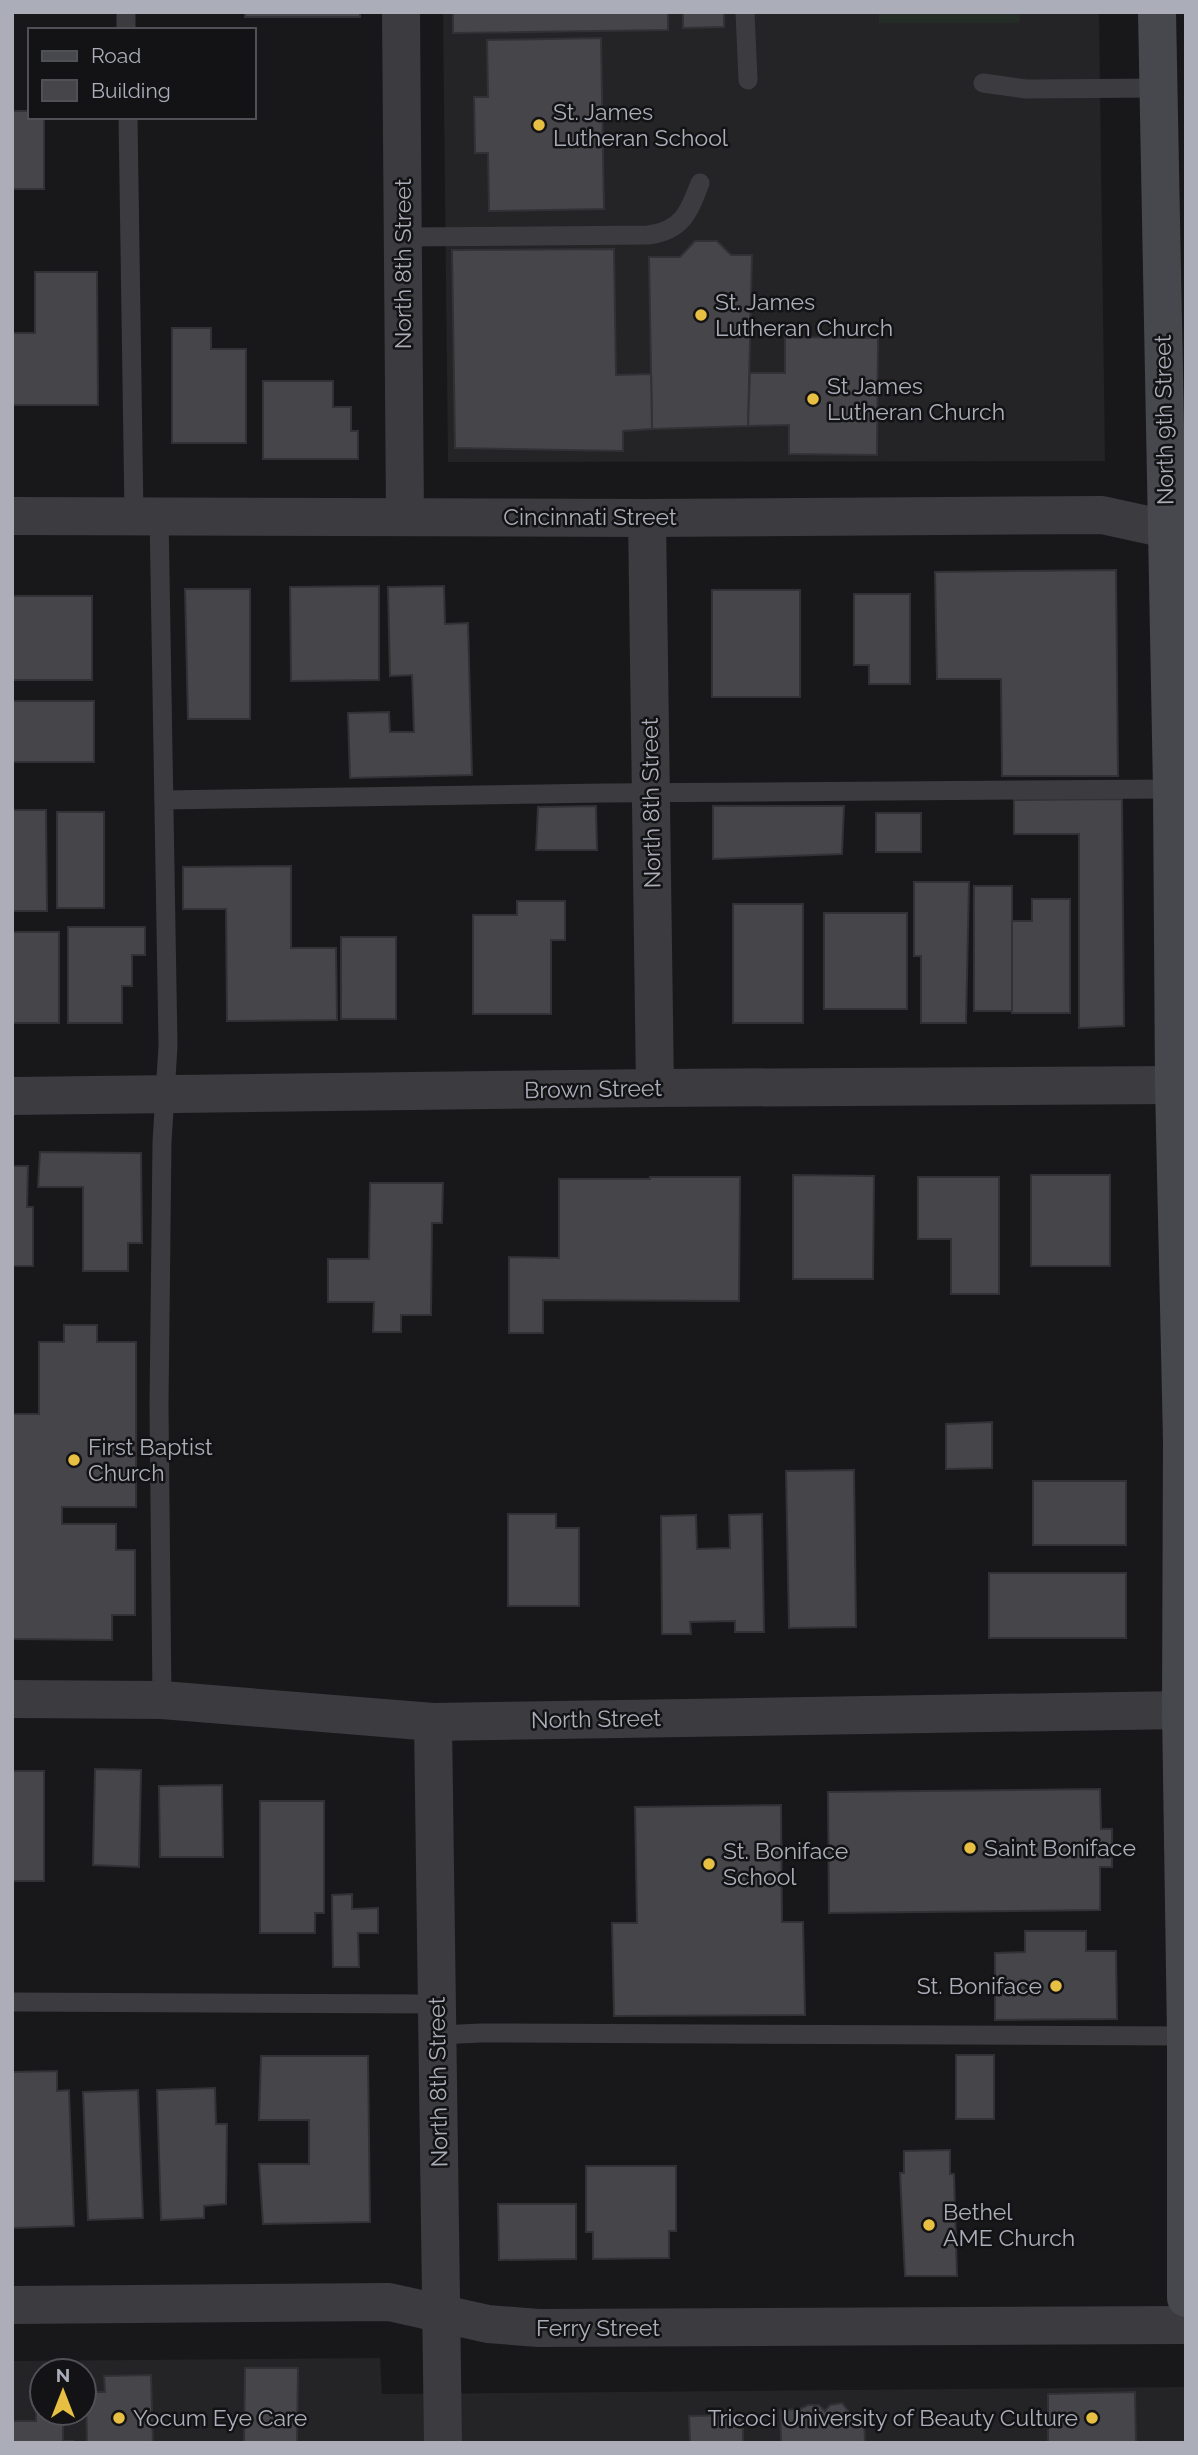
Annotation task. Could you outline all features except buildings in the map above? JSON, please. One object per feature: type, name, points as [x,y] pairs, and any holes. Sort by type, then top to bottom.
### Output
[{"type":"main road","name":"North 9th Street","points":[[1157,12],[1176,531],[1172,789],[1174,1085],[1180,1133],[1184,1440],[1186,2298]]},
{"type":"street","name":"North 8th Street","points":[[401,12],[405,516]]},
{"type":"street","name":"Cincinnati Street","points":[[12,516],[1102,516],[1176,531]]},
{"type":"street","name":"North 8th Street","points":[[647,518],[655,1088]]},
{"type":"street","name":"Brown Street","points":[[12,1096],[1174,1085]]},
{"type":"street","name":"North Street","points":[[12,1699],[162,1700],[433,1722],[1183,1729]]},
{"type":"street","name":"North 8th Street","points":[[433,1722],[443,2443]]},
{"type":"street","name":"Ferry Street","points":[[12,2305],[389,2302],[499,2326],[538,2328],[1186,2325]]},
{"type":"lane","points":[[745,12],[748,80]]},
{"type":"lane","points":[[983,83],[1026,89],[1158,88]]},
{"type":"lane","points":[[128,119],[146,516],[164,800],[168,1046],[162,1142],[159,1405],[162,1700]]},
{"type":"lane","points":[[403,237],[664,233],[676,227],[686,215],[700,183]]},
{"type":"lane","points":[[164,800],[1172,789]]},
{"type":"lane","points":[[12,2002],[438,2020],[481,2033],[1186,2035]]},
{"type":"shaded area","points":[[443,12],[1099,12],[1105,461],[448,462]]},
{"type":"shaded area","points":[[879,12],[1020,12],[1019,23],[879,23]]},
{"type":"shaded area","points":[[380,2358],[382,2394],[1186,2387],[1186,2443],[12,2443],[12,2361],[28,2361],[28,2427],[98,2427],[98,2360]]},
{"type":"place","name":"St. James Lutheran School","points":[[539,125]]},
{"type":"place","name":"St. James Lutheran Church","points":[[701,315]]},
{"type":"place","name":"St James Lutheran Church","points":[[813,399]]},
{"type":"place","name":"First Baptist Church","points":[[74,1460]]},
{"type":"place","name":"Saint Boniface","points":[[970,1848]]},
{"type":"place","name":"St. Boniface School","points":[[709,1864]]},
{"type":"place","name":"St. Boniface","points":[[1056,1986]]},
{"type":"place","name":"Bethel AME Church","points":[[929,2225]]},
{"type":"place","name":"Yocum Eye Care","points":[[119,2418]]},
{"type":"place","name":"Tricoci University of Beauty Culture","points":[[1092,2418]]}]
